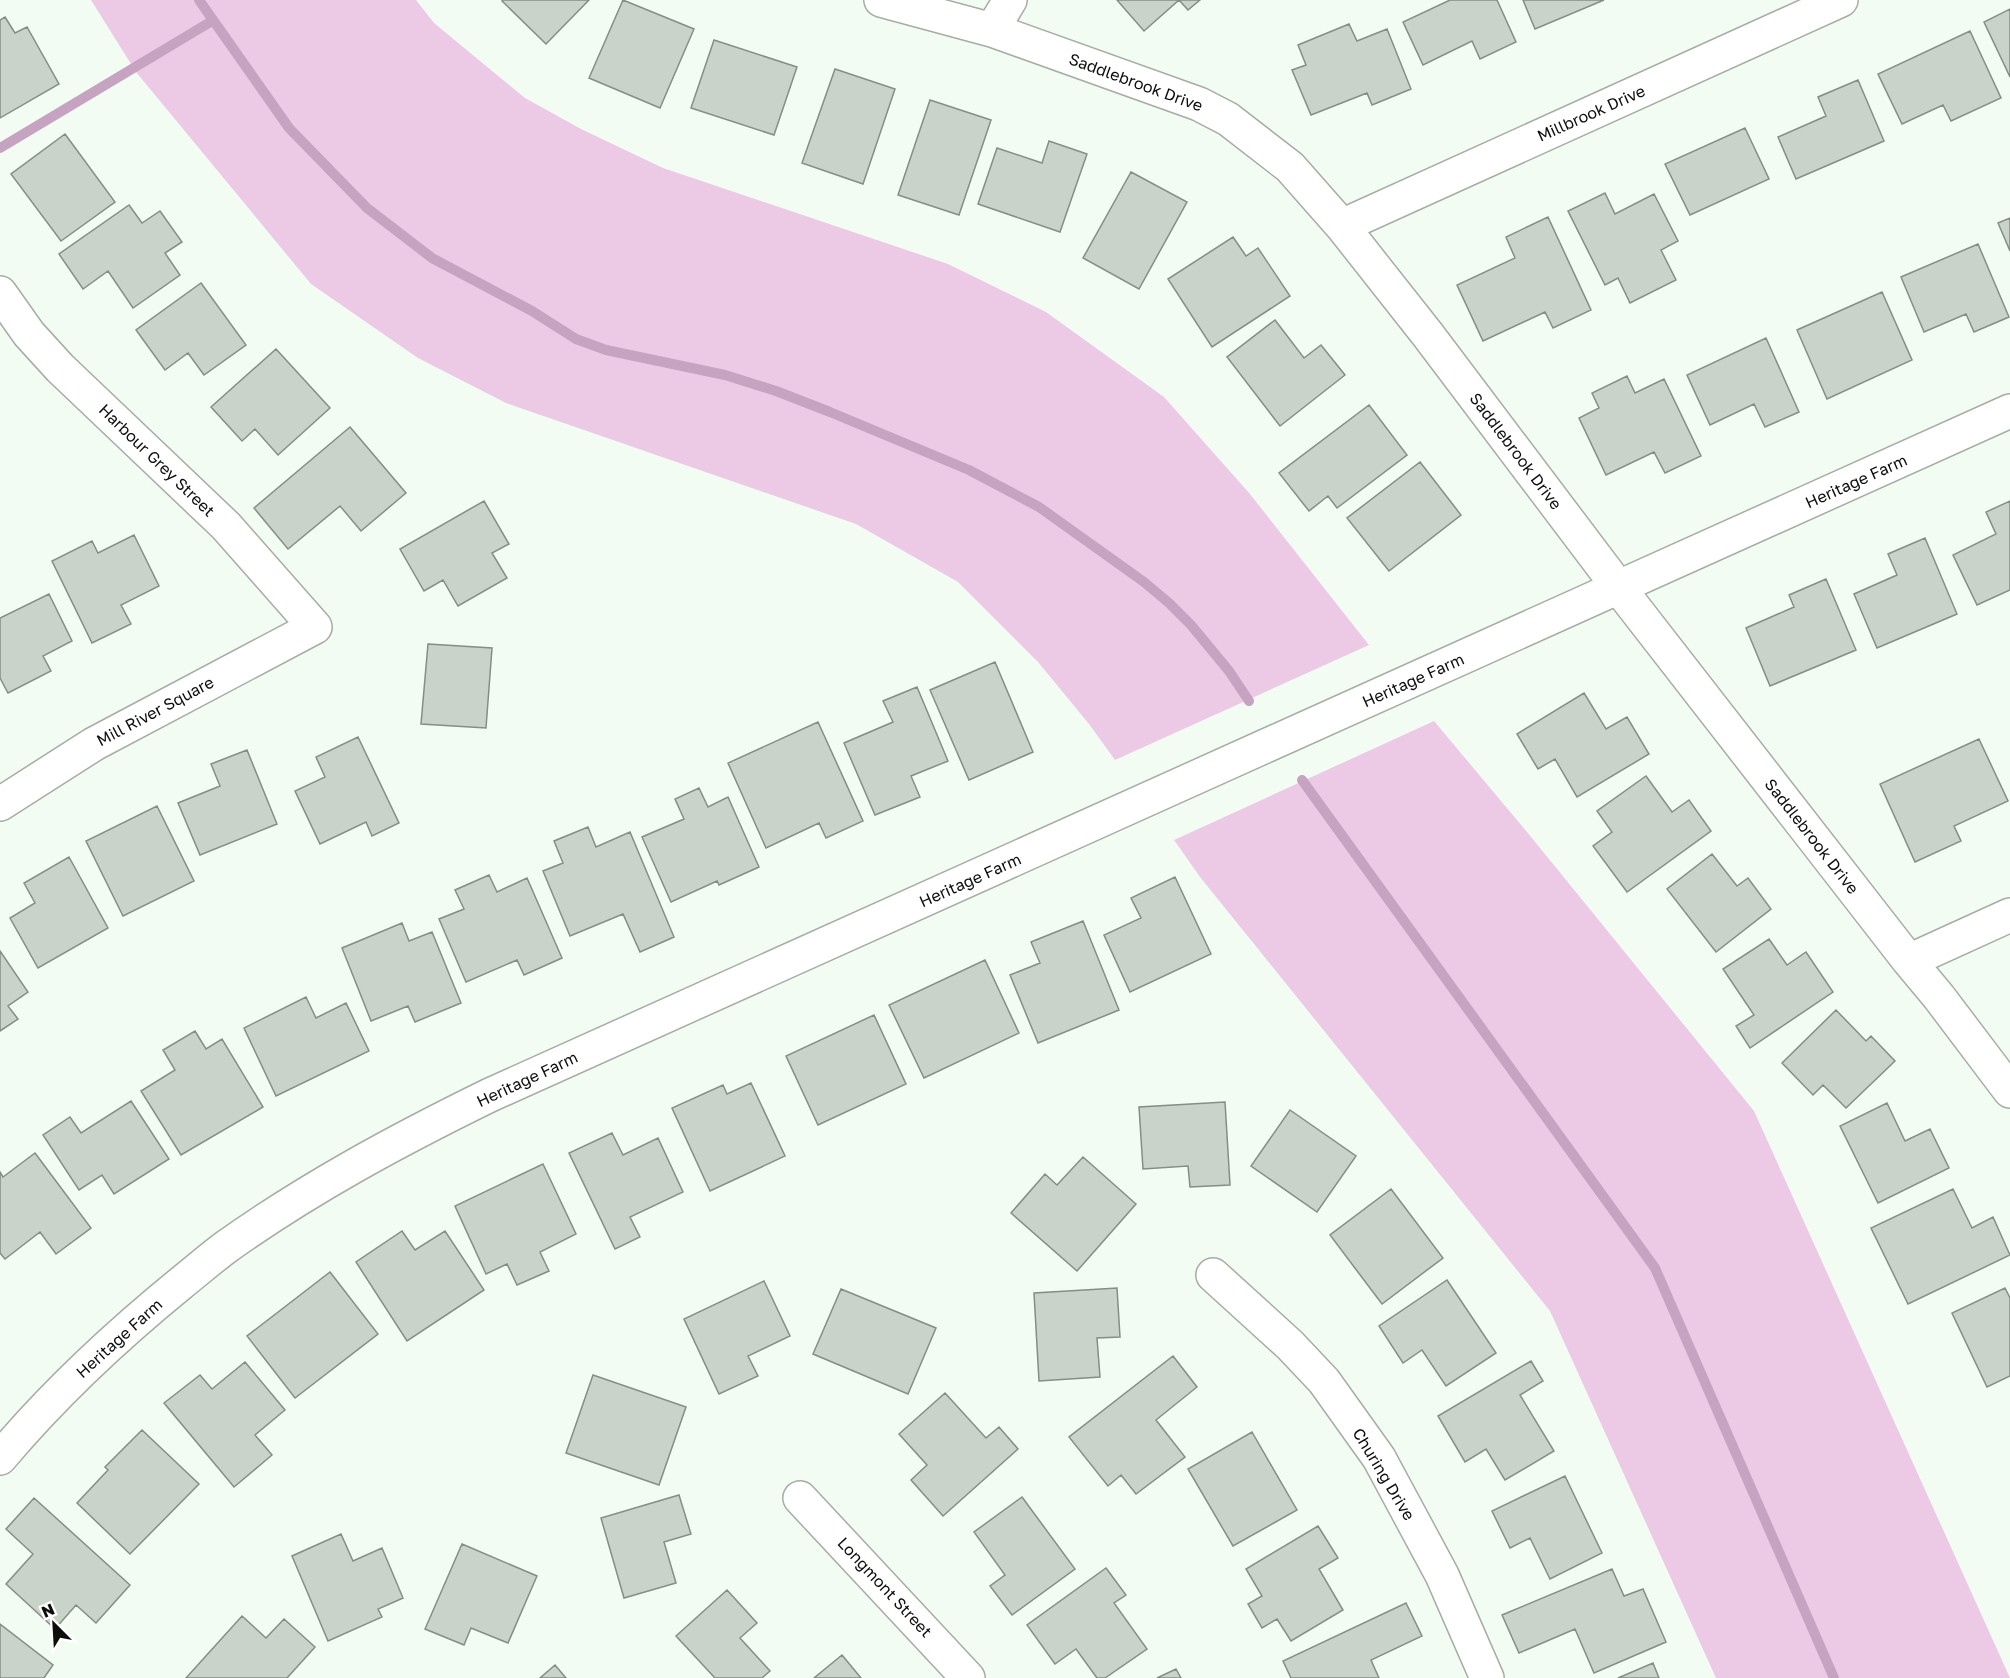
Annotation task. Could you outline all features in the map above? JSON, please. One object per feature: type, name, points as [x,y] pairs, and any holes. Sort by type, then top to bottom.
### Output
[{"type":"street","name":"Saddlebrook Drive","points":[[881,0],[992,30],[1199,104],[1228,119],[1290,167],[1342,226],[1428,335],[1619,588],[2010,1091]]},
{"type":"street","points":[[992,30],[1010,0]]},
{"type":"street","name":"Millbrook Drive","points":[[1342,226],[1841,0]]},
{"type":"street","name":"Harbour Grey Street","points":[[0,293],[29,334],[60,368],[226,526],[315,627]]},
{"type":"street","name":"Heritage Farm","points":[[0,1458],[27,1426],[87,1365],[145,1312],[224,1248],[340,1174],[427,1126],[542,1071],[2010,411]]},
{"type":"street","name":"Mill River Square","points":[[0,804],[94,744],[315,627]]},
{"type":"street","points":[[1909,961],[2010,915]]},
{"type":"street","name":"Churing Drive","points":[[1213,1275],[1290,1345],[1324,1381],[1379,1458],[1442,1575],[1487,1678]]},
{"type":"street","name":"Longmont Street","points":[[800,1498],[968,1678]]},
{"type":"shaded area","points":[[91,0],[416,0],[434,23],[525,98],[581,129],[663,168],[948,264],[1046,312],[1164,397],[1250,494],[1369,645],[1115,760],[1038,662],[958,582],[856,524],[506,403],[418,358],[311,284],[136,72]]},
{"type":"shaded area","points":[[1434,721],[1754,1111],[2010,1678],[1716,1678],[1550,1311],[1200,877],[1174,840]]},
{"type":"building","points":[[503,0],[589,0],[546,44]]},
{"type":"building","points":[[623,0],[694,29],[660,108],[589,78]]},
{"type":"building","points":[[1117,0],[1179,0],[1144,31]]},
{"type":"building","points":[[1179,0],[1200,0],[1188,10]]},
{"type":"building","points":[[1450,0],[1497,0],[1516,42],[1480,59],[1472,41],[1423,65],[1403,22]]},
{"type":"building","points":[[1523,0],[1604,0],[1535,29]]},
{"type":"building","points":[[2010,9],[2010,77],[1984,22]]},
{"type":"building","points":[[5,17],[15,33],[27,27],[59,84],[0,118],[0,20]]},
{"type":"building","points":[[1349,24],[1357,41],[1387,29],[1411,89],[1372,105],[1367,93],[1311,115],[1292,70],[1306,65],[1298,45]]},
{"type":"building","points":[[1970,31],[2001,98],[1951,121],[1943,105],[1902,124],[1878,74]]},
{"type":"building","points":[[714,40],[797,67],[774,135],[691,108]]},
{"type":"building","points":[[835,69],[895,89],[863,184],[802,163]]},
{"type":"building","points":[[1858,80],[1884,141],[1796,179],[1778,137],[1826,116],[1818,97]]},
{"type":"building","points":[[930,100],[991,120],[959,215],[898,195]]},
{"type":"building","points":[[1745,128],[1769,179],[1690,215],[1665,164]]},
{"type":"building","points":[[65,134],[115,202],[61,241],[11,174]]},
{"type":"building","points":[[1049,141],[1087,154],[1060,232],[978,204],[997,148],[1042,163]]},
{"type":"building","points":[[1131,172],[1187,202],[1139,289],[1083,258]]},
{"type":"building","points":[[1605,193],[1615,214],[1654,194],[1678,241],[1661,250],[1676,280],[1630,303],[1618,278],[1605,285],[1568,211]]},
{"type":"building","points":[[129,205],[142,223],[160,211],[182,242],[165,253],[180,275],[133,308],[108,271],[83,289],[59,254]]},
{"type":"building","points":[[1548,217],[1591,310],[1553,328],[1545,312],[1483,341],[1457,285],[1515,258],[1506,237]]},
{"type":"building","points":[[2010,218],[2010,251],[1998,223]]},
{"type":"building","points":[[1233,237],[1246,256],[1258,248],[1290,296],[1212,347],[1168,279]]},
{"type":"building","points":[[1978,244],[2009,317],[1974,332],[1966,314],[1924,332],[1901,277]]},
{"type":"building","points":[[201,283],[246,345],[204,375],[188,353],[165,370],[136,330]]},
{"type":"building","points":[[1882,292],[1912,360],[1827,399],[1797,330]]},
{"type":"building","points":[[1275,320],[1304,358],[1321,345],[1345,375],[1280,426],[1227,357]]},
{"type":"building","points":[[1766,338],[1799,412],[1765,427],[1754,404],[1710,425],[1687,375]]},
{"type":"building","points":[[276,349],[330,408],[278,455],[255,429],[242,441],[211,407]]},
{"type":"building","points":[[1627,376],[1635,393],[1664,379],[1701,456],[1665,473],[1654,452],[1606,475],[1579,418],[1599,408],[1592,393]]},
{"type":"building","points":[[1369,405],[1407,455],[1337,508],[1328,496],[1309,511],[1279,473]]},
{"type":"building","points":[[350,427],[406,493],[361,531],[340,506],[288,549],[254,508]]},
{"type":"building","points":[[1420,462],[1461,515],[1389,571],[1347,518]]},
{"type":"building","points":[[484,501],[509,544],[492,553],[507,578],[458,606],[443,580],[424,591],[400,549]]},
{"type":"building","points":[[2010,501],[2010,590],[1977,605],[1953,555],[1996,534],[1986,512]]},
{"type":"building","points":[[134,535],[159,586],[121,605],[131,624],[92,643],[52,561],[92,541],[98,553]]},
{"type":"building","points":[[1925,538],[1957,614],[1877,648],[1854,594],[1897,575],[1888,554]]},
{"type":"building","points":[[1826,579],[1856,650],[1770,686],[1746,628],[1794,607],[1789,595]]},
{"type":"building","points":[[49,594],[72,641],[43,656],[51,671],[8,693],[0,678],[0,618]]},
{"type":"building","points":[[428,644],[492,648],[486,728],[421,724]]},
{"type":"building","points":[[995,662],[1033,752],[969,780],[930,690]]},
{"type":"building","points":[[917,687],[948,761],[911,776],[920,797],[875,815],[844,743],[893,722],[883,701]]},
{"type":"building","points":[[1584,693],[1606,729],[1627,717],[1649,754],[1577,797],[1555,759],[1538,769],[1517,734]]},
{"type":"building","points":[[818,722],[863,821],[826,838],[819,823],[766,848],[728,763]]},
{"type":"building","points":[[358,737],[399,823],[372,836],[366,822],[320,844],[295,791],[325,777],[316,757]]},
{"type":"building","points":[[1979,739],[2008,801],[1954,826],[1961,841],[1915,862],[1880,784]]},
{"type":"building","points":[[247,750],[277,824],[200,855],[178,803],[220,786],[211,764]]},
{"type":"building","points":[[1646,776],[1672,812],[1689,800],[1711,831],[1627,892],[1593,846],[1612,832],[1597,811]]},
{"type":"building","points":[[699,788],[708,807],[728,797],[759,867],[719,885],[717,881],[671,902],[642,837],[684,819],[675,799]]},
{"type":"building","points":[[157,806],[194,881],[123,916],[86,841]]},
{"type":"building","points":[[588,827],[596,847],[630,832],[674,937],[640,952],[623,914],[570,936],[543,871],[563,863],[554,841]]},
{"type":"building","points":[[1712,854],[1737,886],[1748,878],[1771,909],[1716,952],[1667,889]]},
{"type":"building","points":[[69,857],[108,928],[38,968],[10,918],[35,903],[24,883]]},
{"type":"building","points":[[489,875],[497,892],[527,878],[562,958],[524,975],[517,960],[466,982],[439,919],[464,909],[455,890]]},
{"type":"building","points":[[1175,877],[1211,954],[1130,992],[1104,935],[1141,918],[1131,898]]},
{"type":"building","points":[[1083,921],[1119,1010],[1038,1043],[1010,975],[1040,963],[1031,942]]},
{"type":"building","points":[[402,923],[409,941],[432,932],[461,1003],[415,1022],[408,1006],[371,1021],[342,948]]},
{"type":"building","points":[[1769,939],[1787,965],[1806,952],[1833,992],[1750,1048],[1736,1026],[1754,1015],[1723,969]]},
{"type":"building","points":[[0,951],[28,992],[8,1006],[18,1019],[0,1031]]},
{"type":"building","points":[[985,960],[1019,1033],[924,1078],[889,1005]]},
{"type":"building","points":[[306,997],[316,1018],[346,1003],[369,1051],[276,1096],[244,1028]]},
{"type":"building","points":[[1836,1010],[1866,1041],[1871,1036],[1895,1061],[1846,1108],[1823,1085],[1813,1095],[1782,1063]]},
{"type":"building","points":[[874,1015],[906,1084],[818,1125],[786,1056]]},
{"type":"building","points":[[195,1031],[206,1049],[222,1039],[263,1107],[181,1155],[141,1091],[175,1070],[163,1050]]},
{"type":"building","points":[[751,1083],[785,1156],[710,1191],[672,1108],[723,1085],[727,1094]]},
{"type":"building","points":[[131,1101],[169,1159],[114,1194],[102,1175],[79,1190],[43,1135],[70,1117],[81,1133]]},
{"type":"building","points":[[1225,1102],[1230,1185],[1190,1187],[1188,1166],[1143,1169],[1139,1107]]},
{"type":"building","points":[[1887,1103],[1905,1141],[1930,1129],[1949,1168],[1878,1203],[1840,1126]]},
{"type":"building","points":[[1290,1110],[1356,1156],[1317,1212],[1251,1166]]},
{"type":"building","points":[[612,1133],[623,1155],[658,1138],[683,1192],[630,1217],[640,1237],[615,1249],[569,1153]]},
{"type":"building","points":[[35,1153],[91,1228],[56,1254],[40,1232],[5,1259],[0,1253],[0,1172],[3,1177]]},
{"type":"building","points":[[1083,1157],[1136,1204],[1077,1271],[1011,1213],[1045,1174],[1057,1185]]},
{"type":"building","points":[[543,1164],[576,1234],[540,1252],[549,1271],[517,1285],[507,1264],[486,1274],[455,1206]]},
{"type":"building","points":[[1391,1189],[1443,1258],[1382,1304],[1330,1235]]},
{"type":"building","points":[[1953,1189],[1972,1228],[1993,1217],[2010,1255],[1908,1304],[1871,1228]]},
{"type":"building","points":[[402,1231],[415,1250],[445,1231],[484,1290],[407,1341],[356,1262]]},
{"type":"building","points":[[330,1272],[378,1334],[295,1398],[247,1336]]},
{"type":"building","points":[[1447,1280],[1496,1353],[1446,1386],[1422,1350],[1403,1363],[1379,1326]]},
{"type":"building","points":[[764,1281],[790,1336],[748,1356],[758,1376],[719,1394],[684,1319]]},
{"type":"building","points":[[1117,1288],[1120,1337],[1097,1338],[1100,1377],[1039,1381],[1034,1293]]},
{"type":"building","points":[[2005,1288],[2010,1298],[2010,1376],[1987,1387],[1952,1313]]},
{"type":"building","points":[[841,1289],[936,1328],[908,1394],[813,1354]]},
{"type":"building","points":[[1173,1356],[1197,1387],[1156,1420],[1185,1457],[1136,1494],[1121,1475],[1108,1486],[1069,1437]]},
{"type":"building","points":[[1531,1361],[1543,1381],[1520,1395],[1554,1451],[1505,1480],[1486,1449],[1465,1462],[1438,1416]]},
{"type":"building","points":[[245,1362],[285,1410],[255,1435],[272,1455],[234,1487],[164,1403],[200,1375],[212,1389]]},
{"type":"building","points":[[593,1375],[686,1407],[659,1485],[566,1453]]},
{"type":"building","points":[[945,1393],[986,1438],[999,1427],[1018,1449],[943,1516],[911,1480],[927,1465],[899,1434]]},
{"type":"building","points":[[142,1430],[199,1484],[130,1554],[77,1503],[108,1470],[105,1467]]},
{"type":"building","points":[[1252,1432],[1297,1510],[1233,1546],[1188,1469]]},
{"type":"building","points":[[1565,1476],[1602,1553],[1550,1579],[1530,1538],[1510,1548],[1492,1511]]},
{"type":"building","points":[[679,1495],[691,1534],[664,1542],[676,1583],[624,1598],[601,1518]]},
{"type":"building","points":[[1022,1497],[1075,1569],[1012,1615],[990,1586],[1005,1575],[974,1532]]},
{"type":"building","points":[[34,1498],[130,1585],[96,1623],[76,1605],[55,1629],[6,1584],[33,1554],[6,1529]]},
{"type":"building","points":[[1318,1526],[1338,1558],[1319,1569],[1343,1610],[1291,1641],[1277,1619],[1262,1628],[1248,1604],[1262,1596],[1246,1569]]},
{"type":"building","points":[[341,1534],[353,1561],[382,1548],[403,1598],[378,1609],[382,1617],[328,1641],[292,1556]]},
{"type":"building","points":[[462,1544],[537,1576],[508,1643],[471,1628],[464,1645],[425,1629]]},
{"type":"building","points":[[1106,1568],[1126,1595],[1114,1603],[1147,1649],[1105,1678],[1097,1678],[1076,1649],[1055,1664],[1027,1625]]},
{"type":"building","points":[[1612,1569],[1624,1596],[1643,1589],[1666,1642],[1594,1673],[1575,1629],[1519,1653],[1502,1615]]},
{"type":"building","points":[[727,1590],[757,1623],[740,1638],[770,1671],[762,1678],[715,1678],[676,1636]]},
{"type":"building","points":[[1406,1603],[1422,1636],[1371,1660],[1379,1678],[1291,1678],[1283,1661]]},
{"type":"building","points":[[242,1616],[266,1638],[284,1619],[315,1647],[287,1678],[186,1678]]},
{"type":"building","points":[[0,1624],[53,1665],[44,1678],[0,1678]]},
{"type":"building","points":[[842,1655],[861,1678],[814,1678]]},
{"type":"building","points":[[1653,1663],[1659,1678],[1618,1678]]},
{"type":"building","points":[[555,1665],[566,1678],[540,1678]]},
{"type":"building","points":[[1176,1669],[1181,1678],[1157,1678]]},
{"type":"waterway","points":[[199,0],[289,128],[367,208],[432,258],[532,311],[576,339],[606,350],[725,375],[776,391],[969,470],[1039,507],[1144,582],[1169,603],[1191,625],[1229,671],[1249,701]]},
{"type":"waterway","points":[[0,148],[212,21]]},
{"type":"waterway","points":[[1302,780],[1655,1268],[1834,1678]]}]
